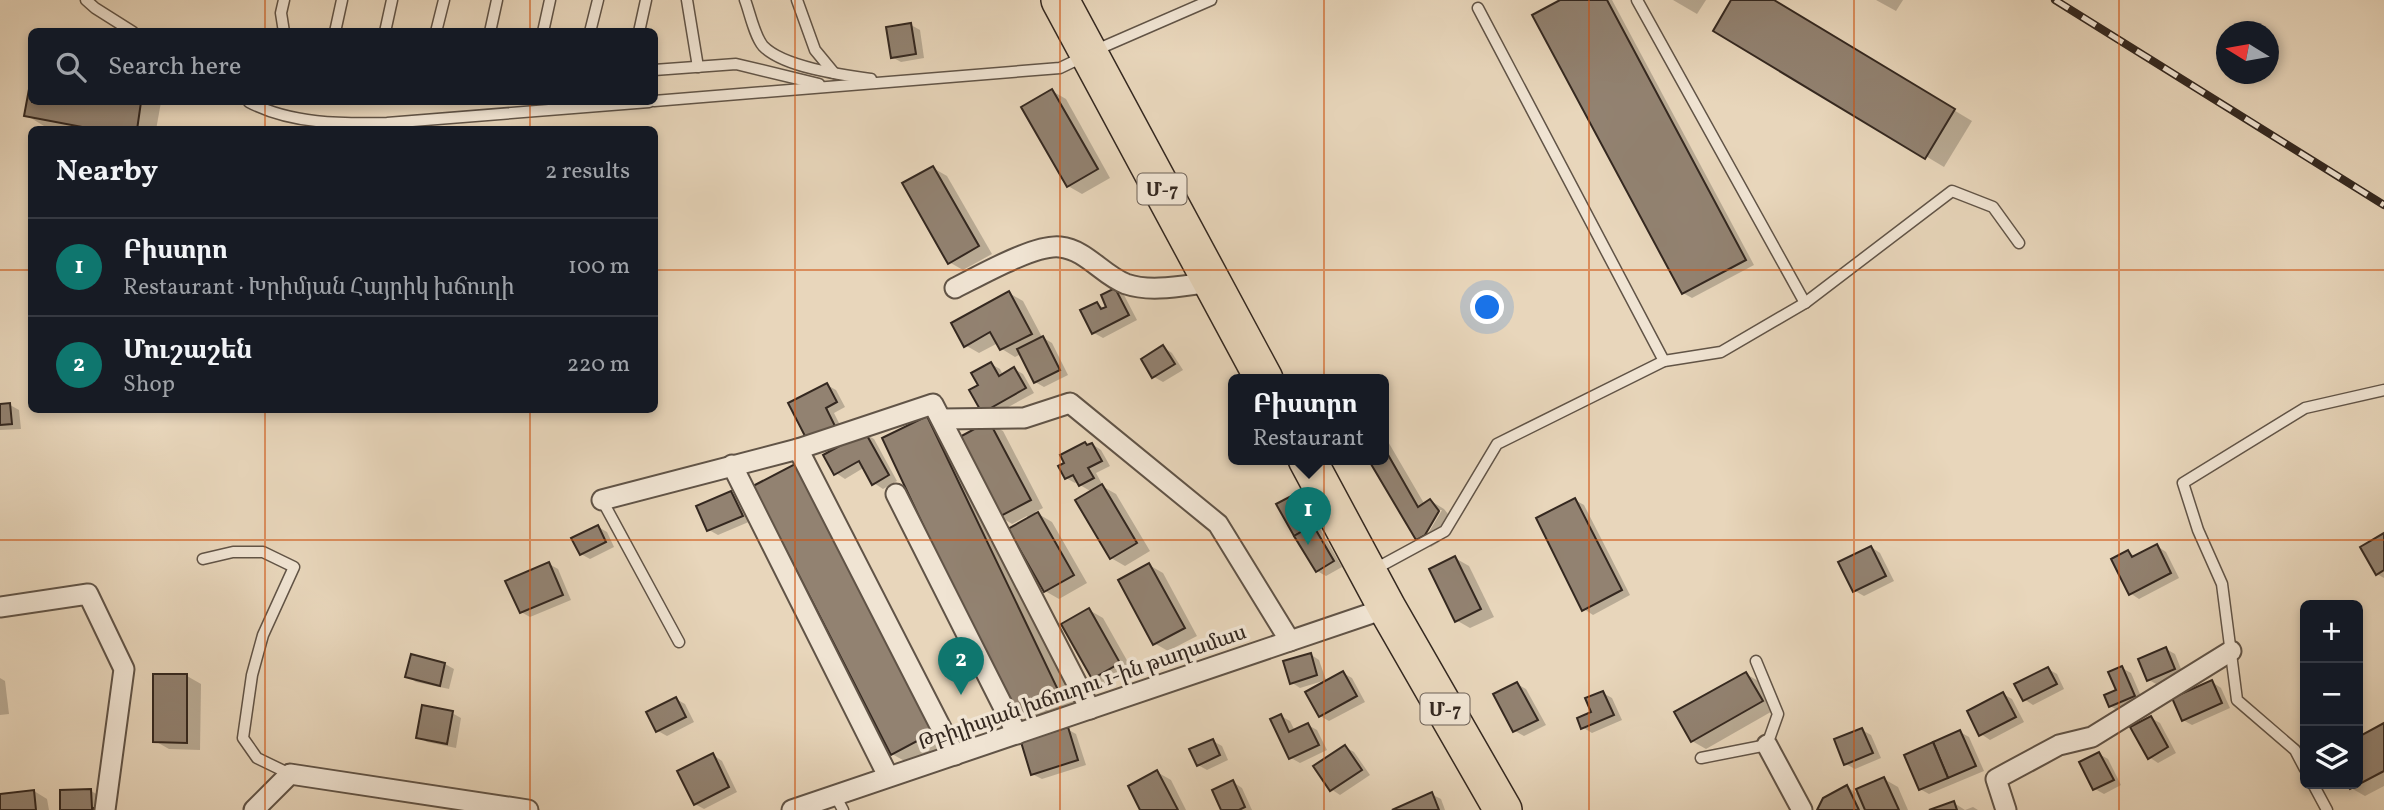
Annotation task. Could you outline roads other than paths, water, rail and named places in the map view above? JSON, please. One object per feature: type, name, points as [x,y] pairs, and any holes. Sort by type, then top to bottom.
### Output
[{"type":"highway","name":"Մ-7","points":[[1060,0],[1261,374]]},
{"type":"highway","name":"Մ-7","points":[[1310,465],[1387,608],[1503,810]]},
{"type":"street","points":[[955,288],[1031,252],[1059,246],[1080,253],[1124,283],[1146,288],[1212,282]]},
{"type":"street","points":[[942,419],[1024,418],[1070,403],[1218,524],[1290,640]]},
{"type":"street","points":[[602,500],[799,449],[933,404],[1090,709]]},
{"type":"street","points":[[799,449],[955,755]]},
{"type":"street","points":[[732,465],[888,776]]},
{"type":"street","points":[[896,494],[1017,734]]},
{"type":"street","points":[[0,607],[88,594],[124,669],[104,810]]},
{"type":"street","name":"Թբիլիսյան խճուղու 1-ին թաղամաս","points":[[792,810],[839,802],[888,776],[1387,608]]},
{"type":"street","points":[[2006,810],[1996,779],[2059,745],[2092,737],[2231,651]]},
{"type":"street","points":[[1767,746],[1802,810]]},
{"type":"street","points":[[254,810],[290,775],[528,810]]},
{"type":"lane","points":[[86,0],[127,28]]},
{"type":"lane","points":[[283,28],[281,13],[284,0]]},
{"type":"lane","points":[[336,28],[342,0]]},
{"type":"lane","points":[[386,28],[392,0]]},
{"type":"lane","points":[[437,28],[444,0]]},
{"type":"lane","points":[[491,28],[497,0]]},
{"type":"lane","points":[[544,28],[550,0]]},
{"type":"lane","points":[[591,28],[597,0]]},
{"type":"lane","points":[[640,28],[646,0]]},
{"type":"lane","points":[[687,0],[698,67]]},
{"type":"lane","points":[[745,0],[761,44],[778,58],[836,74],[892,82]]},
{"type":"lane","points":[[797,0],[815,50],[836,74]]},
{"type":"lane","points":[[658,101],[1060,68],[1211,0]]},
{"type":"lane","points":[[1637,0],[1805,303]]},
{"type":"lane","points":[[1478,8],[1664,360]]},
{"type":"lane","points":[[658,70],[736,64],[829,87]]},
{"type":"lane","points":[[258,105],[295,117],[353,124],[604,105]]},
{"type":"lane","points":[[1368,573],[1445,531],[1497,444],[1664,360],[1721,352],[1805,303],[1952,191],[1993,207],[2019,243]]},
{"type":"lane","points":[[2300,760],[2295,750],[2237,700],[2222,584],[2198,530],[2183,483],[2305,408],[2384,390]]},
{"type":"lane","points":[[602,500],[679,642]]},
{"type":"lane","points":[[203,558],[233,552],[263,552],[294,567],[263,635],[251,675],[243,738],[257,758],[290,775]]},
{"type":"lane","points":[[1701,758],[1767,746],[1778,714],[1756,661]]},
{"type":"lane","points":[[2316,789],[2327,810]]},
{"type":"railway","points":[[2055,0],[2384,205]]},
{"type":"place","name":"Բիստրո","points":[[1308,545]]},
{"type":"place","name":"Մուշաշեն","points":[[961,695]]}]
